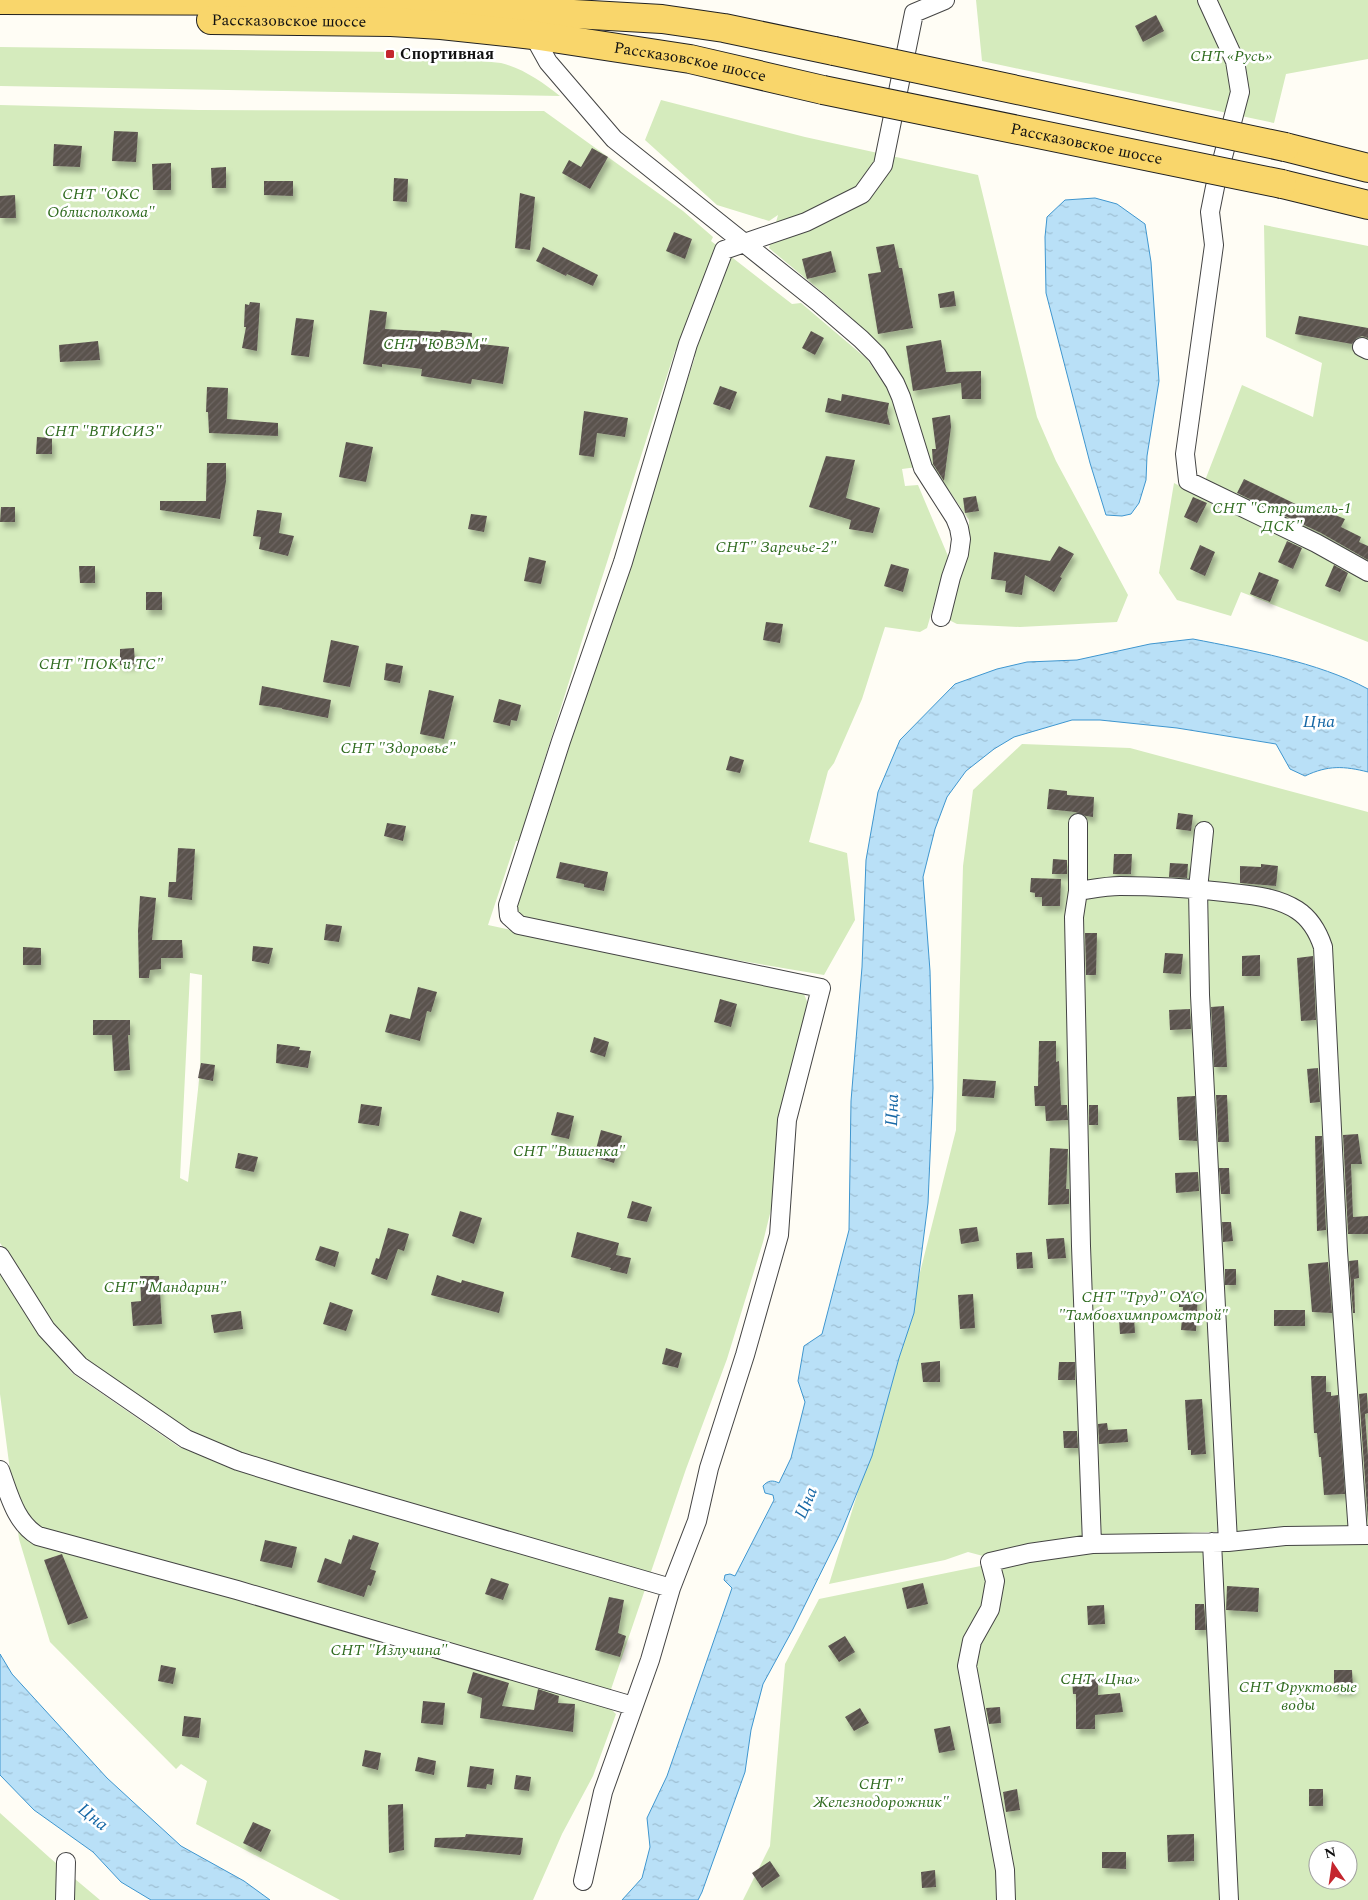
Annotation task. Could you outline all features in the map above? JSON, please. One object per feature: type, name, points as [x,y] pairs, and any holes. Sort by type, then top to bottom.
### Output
[{"type":"main road","name":"Рассказовское шоссе","points":[[0,0],[355,0],[472,4],[556,13],[662,19],[724,28],[834,51],[1285,147],[1368,168]]},
{"type":"main road","name":"Рассказовское шоссе","points":[[0,17],[356,21],[441,25],[533,35],[690,59],[822,90],[1282,184],[1368,205]]},
{"type":"street","points":[[583,1881],[603,1792],[650,1660],[671,1588],[698,1521],[712,1460],[745,1355],[779,1236],[786,1120],[821,988],[519,925],[510,916],[508,905],[622,562],[688,344],[724,250],[806,222],[862,194],[883,165],[914,13],[945,0]]},
{"type":"street","points":[[1206,0],[1235,61],[1240,92],[1210,212],[1214,245],[1185,454],[1188,481],[1316,543],[1368,572]]},
{"type":"street","points":[[533,35],[548,62],[614,139],[861,339],[877,356],[895,383],[906,410],[923,468],[955,518],[961,539],[959,554],[941,617]]},
{"type":"street","points":[[1078,823],[1078,891],[1074,917],[1078,1164],[1092,1544]]},
{"type":"street","points":[[1204,831],[1198,889],[1200,994],[1220,1542],[1229,1900]]},
{"type":"street","points":[[1006,1900],[1005,1870],[967,1666],[972,1641],[990,1609],[995,1581],[990,1562],[1029,1553],[1092,1544],[1220,1542],[1285,1536],[1363,1535],[1338,1251],[1323,947],[1314,926],[1298,910],[1263,896],[1198,889],[1118,886],[1078,891]]},
{"type":"street","points":[[0,1256],[46,1329],[80,1366],[186,1439],[238,1461],[299,1480],[671,1588]]},
{"type":"street","points":[[0,1470],[12,1504],[21,1522],[28,1530],[38,1536],[236,1590],[633,1706]]},
{"type":"street","points":[[65,1900],[66,1862]]},
{"type":"green space","name":"СНТ «Русь»","points":[[976,0],[1368,0],[1368,59],[1286,74],[1274,123],[982,61]]},
{"type":"green space","points":[[0,47],[396,52],[501,63],[525,72],[560,96],[0,86]]},
{"type":"green space","points":[[661,100],[805,137],[978,175],[1037,417],[1056,461],[1128,595],[1117,622],[1020,627],[957,624],[947,619],[968,554],[969,520],[932,465],[902,469],[905,486],[918,485],[948,556],[927,628],[920,632],[885,627],[862,699],[834,763],[828,771],[809,842],[847,853],[855,920],[824,975],[525,924],[515,907],[695,357],[675,351],[519,841],[516,841],[488,925],[793,990],[804,994],[808,1004],[777,1121],[790,1133],[763,1242],[727,1359],[686,1469],[606,1704],[616,1714],[593,1776],[562,1834],[533,1900],[340,1900],[196,1824],[207,1781],[181,1764],[176,1769],[50,1642],[19,1539],[0,1394],[0,1274],[42,1336],[72,1373],[179,1447],[253,1474],[84,1360],[59,1340],[0,1243],[0,105],[199,110],[544,111],[683,211],[713,237],[711,241],[792,304],[801,303],[867,359],[882,381],[901,375],[889,358],[858,324],[769,248],[778,215],[769,221],[717,205],[645,140]],"holes":[[[190,973],[202,975],[200,1071],[188,1182],[180,1178]]]},
{"type":"green space","name":"СНТ \"Строитель-1 ДСК\"","points":[[1264,225],[1368,246],[1368,642],[1241,592],[1231,616],[1177,600],[1159,573],[1174,483],[1201,497],[1204,483],[1242,385],[1313,417],[1322,363],[1266,337]]},
{"type":"green space","name":"СНТ \"Труд\" ОАО \"Тамбовхимпромстрой\"","points":[[1022,744],[1130,748],[1368,812],[1368,1529],[1343,1527],[1080,1537],[996,1555],[983,1556],[968,1552],[945,1560],[829,1584],[891,1387],[956,1130],[963,866],[973,790]]},
{"type":"green space","points":[[1368,1540],[1368,1900],[743,1900],[770,1846],[785,1664],[819,1599],[1010,1560],[1093,1549]]},
{"type":"green space","points":[[0,1813],[50,1858],[100,1900],[0,1900]]},
{"type":"water","points":[[1095,198],[1117,204],[1145,224],[1151,262],[1159,381],[1147,456],[1146,480],[1139,503],[1131,514],[1122,516],[1106,515],[1090,463],[1046,293],[1045,237],[1047,217],[1065,200]]},
{"type":"water","name":"Цна","points":[[1193,639],[1305,664],[1327,671],[1368,689],[1368,772],[1329,768],[1305,776],[1290,769],[1276,744],[1177,728],[1100,720],[1072,720],[1014,737],[994,749],[966,771],[947,797],[935,829],[923,877],[930,971],[933,1088],[928,1203],[914,1313],[899,1358],[872,1456],[842,1530],[793,1629],[763,1684],[751,1730],[745,1772],[698,1900],[622,1900],[642,1878],[650,1847],[647,1818],[667,1776],[732,1588],[724,1580],[725,1575],[735,1576],[774,1500],[773,1495],[765,1493],[763,1486],[771,1481],[779,1483],[791,1458],[805,1402],[798,1381],[804,1346],[822,1334],[849,1230],[851,1101],[862,967],[866,860],[878,792],[900,740],[955,684],[997,669],[1027,662],[1077,660],[1150,644]]},
{"type":"water","name":"Цна","points":[[0,1654],[12,1674],[107,1778],[181,1846],[244,1881],[270,1900],[151,1900],[121,1882],[93,1852],[34,1810],[0,1775]]},
{"type":"building","points":[[1156,15],[1164,31],[1143,42],[1135,26]]},
{"type":"building","points":[[114,131],[138,132],[136,162],[112,161]]},
{"type":"building","points":[[54,144],[82,146],[80,167],[53,166]]},
{"type":"building","points":[[592,148],[608,157],[590,189],[562,173],[569,160],[581,167]]},
{"type":"building","points":[[171,163],[171,190],[153,190],[152,164]]},
{"type":"building","points":[[226,167],[226,188],[212,188],[211,168]]},
{"type":"building","points":[[394,178],[408,179],[407,202],[393,201]]},
{"type":"building","points":[[264,181],[293,181],[293,196],[264,195]]},
{"type":"building","points":[[520,193],[535,197],[530,250],[515,248]]},
{"type":"building","points":[[15,195],[16,218],[0,218],[0,196]]},
{"type":"building","points":[[674,232],[692,239],[685,259],[666,251]]},
{"type":"building","points":[[894,244],[899,268],[902,268],[913,328],[878,334],[868,274],[881,272],[876,247]]},
{"type":"building","points":[[543,247],[598,275],[593,286],[567,274],[566,276],[536,261]]},
{"type":"building","points":[[831,251],[836,272],[807,279],[802,259]]},
{"type":"building","points":[[954,291],[956,306],[940,308],[938,294]]},
{"type":"building","points":[[250,302],[260,303],[257,351],[242,348],[246,327],[244,327],[245,304],[249,305]]},
{"type":"building","points":[[370,310],[387,312],[385,329],[440,332],[441,330],[472,333],[471,343],[509,347],[503,384],[472,379],[471,384],[421,376],[422,369],[382,364],[382,367],[363,364]]},
{"type":"building","points":[[1299,316],[1368,328],[1368,338],[1362,336],[1357,338],[1352,344],[1295,334]]},
{"type":"building","points":[[296,318],[314,320],[309,357],[291,355]]},
{"type":"building","points":[[811,331],[824,338],[815,355],[802,348]]},
{"type":"building","points":[[941,340],[946,372],[981,371],[981,399],[962,399],[961,383],[913,391],[906,346]]},
{"type":"building","points":[[98,341],[100,360],[60,362],[59,345]]},
{"type":"building","points":[[720,386],[737,392],[730,410],[713,404]]},
{"type":"building","points":[[207,387],[228,388],[227,419],[278,423],[278,436],[209,433],[208,412],[206,412]]},
{"type":"building","points":[[842,394],[889,403],[887,413],[890,425],[825,412],[828,398],[841,401]]},
{"type":"building","points":[[584,411],[628,418],[625,437],[597,433],[594,457],[579,455]]},
{"type":"building","points":[[950,415],[951,427],[944,481],[933,464],[932,449],[936,449],[932,418]]},
{"type":"building","points":[[37,437],[52,438],[52,454],[36,454]]},
{"type":"building","points":[[346,442],[373,447],[366,482],[339,477]]},
{"type":"building","points":[[826,456],[855,460],[846,498],[880,508],[873,533],[849,529],[851,520],[809,507]]},
{"type":"building","points":[[207,463],[226,463],[226,481],[220,519],[160,510],[160,501],[206,501]]},
{"type":"building","points":[[1244,479],[1318,515],[1320,509],[1345,519],[1341,527],[1361,537],[1359,542],[1368,546],[1368,560],[1321,533],[1237,493]]},
{"type":"building","points":[[976,496],[979,511],[965,513],[963,498]]},
{"type":"building","points":[[1193,497],[1207,503],[1197,523],[1184,517]]},
{"type":"building","points":[[1,507],[15,507],[15,522],[0,522]]},
{"type":"building","points":[[257,510],[282,513],[279,533],[294,536],[288,556],[259,549],[261,537],[253,536]]},
{"type":"building","points":[[471,514],[487,516],[484,532],[468,529]]},
{"type":"building","points":[[1287,541],[1302,548],[1293,569],[1278,562]]},
{"type":"building","points":[[1200,545],[1215,552],[1205,576],[1190,569]]},
{"type":"building","points":[[1059,546],[1074,554],[1060,577],[1062,578],[1054,592],[1025,575],[1022,595],[1005,592],[1006,581],[991,579],[994,552],[1050,561]]},
{"type":"building","points":[[529,557],[546,561],[541,584],[524,581]]},
{"type":"building","points":[[891,564],[909,569],[903,592],[884,586]]},
{"type":"building","points":[[1334,565],[1348,573],[1340,592],[1325,586]]},
{"type":"building","points":[[79,566],[95,566],[95,583],[80,583]]},
{"type":"building","points":[[1259,572],[1279,580],[1270,602],[1250,594]]},
{"type":"building","points":[[146,592],[162,592],[162,610],[146,610]]},
{"type":"building","points":[[766,622],[783,624],[780,643],[763,640]]},
{"type":"building","points":[[331,640],[359,646],[350,687],[323,682]]},
{"type":"building","points":[[134,648],[135,664],[120,665],[120,649]]},
{"type":"building","points":[[386,663],[403,666],[400,683],[384,680]]},
{"type":"building","points":[[262,686],[331,700],[328,718],[259,705]]},
{"type":"building","points":[[429,690],[454,696],[444,739],[420,734]]},
{"type":"building","points":[[499,699],[521,705],[517,721],[511,720],[510,726],[493,722]]},
{"type":"building","points":[[730,756],[744,760],[740,773],[726,770]]},
{"type":"building","points":[[1049,789],[1067,791],[1067,795],[1094,797],[1093,817],[1075,812],[1047,809]]},
{"type":"building","points":[[1178,813],[1193,815],[1191,831],[1176,829]]},
{"type":"building","points":[[387,823],[406,826],[403,841],[384,836]]},
{"type":"building","points":[[178,848],[195,849],[192,900],[168,897],[169,882],[176,882]]},
{"type":"building","points":[[1114,854],[1132,854],[1131,874],[1113,874]]},
{"type":"building","points":[[1053,859],[1067,860],[1067,874],[1052,874]]},
{"type":"building","points":[[560,862],[608,872],[604,891],[584,887],[584,884],[556,878]]},
{"type":"building","points":[[1170,863],[1188,864],[1187,878],[1169,877]]},
{"type":"building","points":[[1261,864],[1278,866],[1276,886],[1240,883],[1240,866],[1261,867]]},
{"type":"building","points":[[1031,878],[1061,879],[1060,906],[1042,906],[1042,897],[1035,897],[1035,893],[1030,892]]},
{"type":"building","points":[[140,896],[156,898],[152,940],[182,940],[183,958],[161,958],[161,969],[150,970],[149,978],[139,978],[138,931]]},
{"type":"building","points":[[326,924],[342,926],[339,942],[324,940]]},
{"type":"building","points":[[1085,933],[1097,933],[1096,975],[1086,975]]},
{"type":"building","points":[[253,946],[273,948],[269,964],[252,961]]},
{"type":"building","points":[[23,947],[41,948],[41,965],[23,965]]},
{"type":"building","points":[[1165,953],[1183,954],[1181,974],[1163,973]]},
{"type":"building","points":[[1260,955],[1260,976],[1242,976],[1242,956]]},
{"type":"building","points":[[1313,956],[1316,1020],[1301,1021],[1297,958]]},
{"type":"building","points":[[418,987],[437,992],[431,1012],[427,1011],[420,1041],[385,1032],[390,1014],[410,1019]]},
{"type":"building","points":[[720,999],[737,1004],[731,1027],[714,1022]]},
{"type":"building","points":[[1224,1006],[1227,1067],[1214,1067],[1211,1007]]},
{"type":"building","points":[[1190,1009],[1191,1029],[1170,1030],[1169,1010]]},
{"type":"building","points":[[93,1020],[130,1020],[130,1035],[128,1035],[130,1070],[114,1071],[112,1035],[93,1035]]},
{"type":"building","points":[[594,1037],[609,1042],[605,1057],[590,1052]]},
{"type":"building","points":[[1039,1041],[1056,1041],[1056,1062],[1059,1061],[1061,1105],[1067,1105],[1068,1120],[1046,1121],[1045,1106],[1035,1106],[1034,1086],[1038,1086]]},
{"type":"building","points":[[277,1044],[300,1047],[299,1050],[311,1051],[308,1068],[276,1063]]},
{"type":"building","points":[[201,1063],[215,1065],[213,1081],[198,1078]]},
{"type":"building","points":[[1318,1068],[1320,1102],[1310,1103],[1307,1069]]},
{"type":"building","points":[[963,1079],[996,1081],[994,1098],[962,1096]]},
{"type":"building","points":[[1216,1095],[1227,1095],[1229,1142],[1218,1142]]},
{"type":"building","points":[[1195,1096],[1197,1141],[1179,1140],[1177,1097]]},
{"type":"building","points":[[361,1104],[382,1107],[379,1126],[358,1123]]},
{"type":"building","points":[[1089,1105],[1098,1105],[1098,1125],[1089,1125]]},
{"type":"building","points":[[557,1112],[574,1116],[569,1139],[551,1135]]},
{"type":"building","points":[[601,1130],[622,1136],[614,1163],[594,1157]]},
{"type":"building","points":[[1358,1134],[1362,1164],[1351,1164],[1353,1217],[1368,1216],[1368,1234],[1348,1234],[1343,1135]]},
{"type":"building","points":[[1315,1136],[1322,1136],[1326,1230],[1317,1231]]},
{"type":"building","points":[[1050,1148],[1068,1149],[1066,1189],[1069,1189],[1069,1204],[1048,1205]]},
{"type":"building","points":[[238,1153],[258,1157],[254,1172],[235,1168]]},
{"type":"building","points":[[1219,1168],[1229,1168],[1230,1194],[1221,1194]]},
{"type":"building","points":[[1198,1172],[1199,1191],[1176,1193],[1175,1173]]},
{"type":"building","points":[[632,1201],[652,1207],[647,1222],[627,1218]]},
{"type":"building","points":[[460,1211],[482,1218],[474,1244],[452,1236]]},
{"type":"building","points":[[1222,1222],[1231,1222],[1233,1241],[1223,1242]]},
{"type":"building","points":[[977,1227],[979,1241],[961,1244],[959,1229]]},
{"type":"building","points":[[388,1228],[409,1234],[404,1251],[398,1249],[387,1280],[371,1274],[376,1258],[379,1259]]},
{"type":"building","points":[[577,1232],[619,1243],[616,1255],[631,1258],[627,1274],[571,1257]]},
{"type":"building","points":[[1064,1238],[1066,1258],[1048,1259],[1046,1239]]},
{"type":"building","points":[[320,1246],[339,1252],[335,1267],[315,1260]]},
{"type":"building","points":[[1032,1252],[1033,1268],[1017,1269],[1016,1253]]},
{"type":"building","points":[[1358,1260],[1359,1278],[1354,1279],[1355,1313],[1353,1313],[1349,1261]]},
{"type":"building","points":[[1328,1262],[1332,1313],[1312,1312],[1308,1264]]},
{"type":"building","points":[[1225,1269],[1236,1269],[1236,1285],[1225,1285]]},
{"type":"building","points":[[437,1275],[461,1283],[462,1280],[504,1292],[499,1313],[431,1295]]},
{"type":"building","points":[[140,1276],[159,1276],[162,1324],[133,1326],[131,1302],[141,1301]]},
{"type":"building","points":[[1180,1291],[1198,1292],[1196,1331],[1181,1330],[1183,1307],[1179,1307]]},
{"type":"building","points":[[973,1294],[975,1328],[960,1329],[958,1295]]},
{"type":"building","points":[[330,1302],[353,1310],[346,1331],[323,1324]]},
{"type":"building","points":[[1274,1310],[1305,1310],[1305,1326],[1274,1326]]},
{"type":"building","points":[[241,1311],[243,1329],[214,1333],[211,1315]]},
{"type":"building","points":[[1119,1318],[1134,1318],[1135,1333],[1120,1334]]},
{"type":"building","points":[[666,1348],[682,1353],[678,1368],[662,1364]]},
{"type":"building","points":[[940,1361],[940,1382],[923,1382],[921,1363]]},
{"type":"building","points":[[1059,1362],[1075,1362],[1075,1380],[1058,1380]]},
{"type":"building","points":[[1311,1376],[1326,1376],[1326,1392],[1331,1392],[1331,1396],[1338,1395],[1345,1494],[1324,1495],[1321,1457],[1319,1457],[1317,1433],[1314,1433]]},
{"type":"building","points":[[1367,1393],[1368,1413],[1365,1414],[1368,1456],[1368,1523],[1359,1394]]},
{"type":"building","points":[[1202,1399],[1206,1454],[1191,1455],[1191,1450],[1188,1450],[1185,1400]]},
{"type":"building","points":[[1107,1423],[1108,1430],[1127,1429],[1128,1442],[1099,1444],[1098,1424]]},
{"type":"building","points":[[1063,1431],[1077,1431],[1078,1448],[1064,1448]]},
{"type":"building","points":[[353,1535],[379,1543],[370,1569],[376,1571],[371,1586],[368,1585],[364,1597],[317,1582],[325,1558],[341,1564],[349,1539],[351,1540]]},
{"type":"building","points":[[265,1540],[297,1547],[292,1568],[260,1561]]},
{"type":"building","points":[[62,1554],[88,1618],[68,1625],[44,1560]]},
{"type":"building","points":[[491,1578],[509,1584],[503,1600],[485,1594]]},
{"type":"building","points":[[923,1583],[928,1604],[907,1609],[902,1588]]},
{"type":"building","points":[[1227,1586],[1259,1588],[1258,1612],[1226,1610]]},
{"type":"building","points":[[609,1597],[624,1600],[618,1633],[626,1636],[620,1657],[595,1650]]},
{"type":"building","points":[[1195,1604],[1204,1604],[1206,1630],[1195,1630]]},
{"type":"building","points":[[1104,1605],[1105,1624],[1088,1625],[1087,1606]]},
{"type":"building","points":[[845,1636],[855,1652],[839,1662],[828,1646]]},
{"type":"building","points":[[161,1665],[176,1668],[173,1684],[158,1681]]},
{"type":"building","points":[[1334,1670],[1352,1670],[1353,1690],[1334,1690]]},
{"type":"building","points":[[473,1672],[509,1683],[502,1706],[534,1710],[538,1689],[559,1696],[558,1703],[575,1704],[573,1732],[480,1718],[482,1698],[467,1693]]},
{"type":"building","points":[[1072,1678],[1098,1678],[1098,1695],[1120,1693],[1123,1712],[1095,1715],[1095,1729],[1076,1729],[1076,1694],[1073,1694]]},
{"type":"building","points":[[423,1701],[445,1703],[443,1725],[421,1723]]},
{"type":"building","points":[[1000,1707],[1001,1723],[989,1724],[986,1708]]},
{"type":"building","points":[[860,1708],[869,1723],[854,1731],[845,1717]]},
{"type":"building","points":[[184,1716],[201,1718],[199,1738],[182,1736]]},
{"type":"building","points":[[950,1726],[955,1750],[939,1753],[934,1729]]},
{"type":"building","points":[[365,1750],[381,1753],[378,1770],[362,1766]]},
{"type":"building","points":[[418,1757],[436,1761],[434,1775],[415,1771]]},
{"type":"building","points":[[470,1766],[494,1769],[492,1785],[487,1784],[486,1789],[467,1787]]},
{"type":"building","points":[[516,1775],[531,1777],[529,1791],[514,1789]]},
{"type":"building","points":[[1017,1789],[1020,1810],[1006,1812],[1003,1792]]},
{"type":"building","points":[[1309,1789],[1323,1789],[1323,1806],[1309,1806]]},
{"type":"building","points":[[403,1804],[404,1850],[389,1853],[388,1805]]},
{"type":"building","points":[[253,1822],[271,1830],[261,1852],[243,1843]]},
{"type":"building","points":[[466,1834],[523,1838],[521,1853],[520,1855],[434,1847],[435,1838],[465,1837]]},
{"type":"building","points":[[1194,1834],[1194,1861],[1168,1862],[1167,1835]]},
{"type":"building","points":[[1102,1852],[1126,1852],[1126,1869],[1102,1868]]},
{"type":"building","points":[[770,1861],[780,1876],[762,1888],[752,1873]]},
{"type":"building","points":[[935,1870],[936,1887],[922,1888],[921,1872]]},
{"type":"place","name":"Спортивная","points":[[390,54]]},
{"type":"park label","name":"СНТ \"ОКС Облисполкома\"","points":[[101,203]]},
{"type":"park label","name":"СНТ \"ЮВЭМ\"","points":[[435,344]]},
{"type":"park label","name":"СНТ \"ВТИСИЗ\"","points":[[103,431]]},
{"type":"park label","name":"СНТ\" Заречье-2\"","points":[[776,547]]},
{"type":"park label","name":"СНТ \"ПОК и ТС\"","points":[[101,664]]},
{"type":"park label","name":"СНТ \"Здоровье\"","points":[[398,748]]},
{"type":"park label","name":"СНТ \"Вишенка\"","points":[[569,1151]]},
{"type":"park label","name":"СНТ\" Мандарин\"","points":[[165,1287]]},
{"type":"park label","name":"СНТ \"Излучина\"","points":[[389,1650]]},
{"type":"park label","name":"СНТ «Цна»","points":[[1100,1679]]},
{"type":"park label","name":"СНТ Фруктовые воды","points":[[1298,1696]]},
{"type":"park label","name":"СНТ \" Железнодорожник\"","points":[[881,1793]]}]
